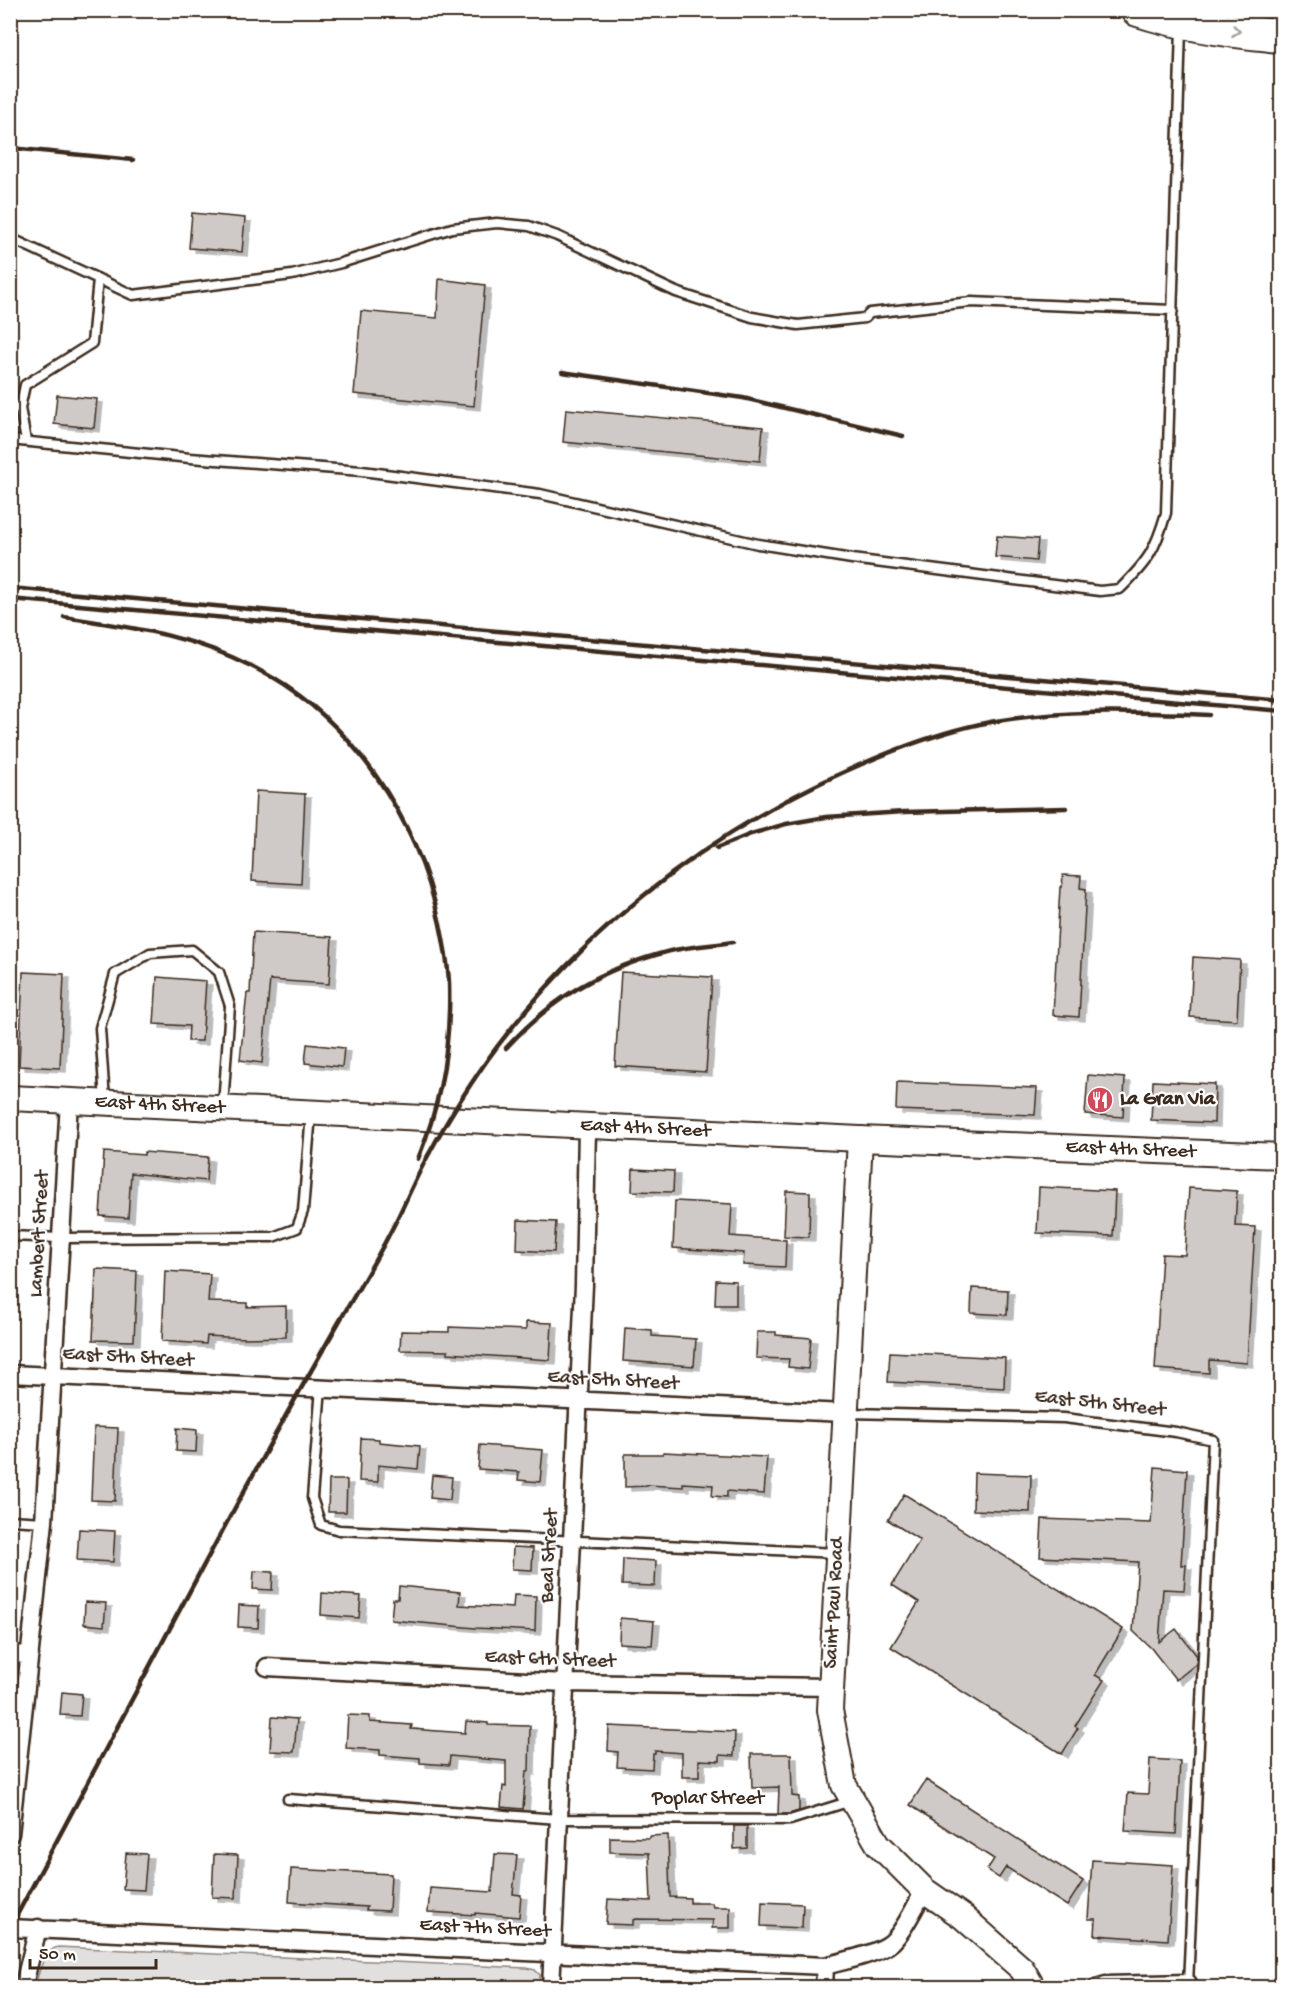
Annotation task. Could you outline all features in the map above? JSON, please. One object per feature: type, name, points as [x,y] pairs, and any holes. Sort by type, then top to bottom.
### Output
[{"type":"highway","points":[[1138,10],[1231,31],[1281,36]]},
{"type":"main road","name":"East 4th Street","points":[[10,1098],[311,1114],[434,1117],[587,1127],[1281,1156]]},
{"type":"main road","name":"Saint Paul Road","points":[[860,1139],[830,1710],[844,1785],[878,1844],[924,1890],[963,1917],[1022,1969],[1033,1988]]},
{"type":"street","name":"Lambert Street","points":[[10,1834],[44,1522],[69,1102]]},
{"type":"street","name":"Beal Street","points":[[550,1988],[584,1285],[587,1127]]},
{"type":"street","name":"East 5th Street","points":[[10,1374],[845,1413]]},
{"type":"street","points":[[10,1654],[30,1655]]},
{"type":"street","name":"East 6th Street","points":[[267,1667],[565,1683],[831,1687]]},
{"type":"street","name":"East 7th Street","points":[[10,1928],[825,1966],[864,1955],[892,1942],[909,1918],[924,1890]]},
{"type":"street","points":[[23,1988],[38,1928]]},
{"type":"street","points":[[824,1988],[825,1966]]},
{"type":"street","points":[[1096,1988],[1106,1985],[1189,1985]]},
{"type":"lane","points":[[10,440],[190,458],[362,471],[540,494],[770,546],[852,559],[1100,591],[1120,589],[1148,559],[1158,540],[1166,513],[1181,21]]},
{"type":"lane","points":[[10,238],[133,295],[292,275],[341,263],[452,228],[497,223],[529,226],[557,236],[676,292],[752,317],[798,325],[865,318],[870,313],[971,302],[1173,309]]},
{"type":"lane","points":[[26,441],[15,408],[25,385],[92,343],[98,279]]},
{"type":"lane","points":[[105,1104],[100,1028],[115,974],[150,954],[192,950],[219,972],[230,1006],[223,1110]]},
{"type":"lane","points":[[10,1236],[61,1238],[273,1237],[297,1228],[303,1211],[311,1114]]},
{"type":"lane","points":[[321,1388],[312,1498],[321,1525],[339,1530],[838,1553]]},
{"type":"lane","name":"East 5th Street","points":[[845,1413],[1064,1418],[1176,1432],[1213,1440],[1189,1985]]},
{"type":"lane","points":[[10,1520],[44,1522]]},
{"type":"lane","name":"Poplar Street","points":[[288,1799],[559,1819],[790,1820],[853,1801]]},
{"type":"shaded area","points":[[58,1947],[527,1968],[535,1970],[540,1975],[539,1987],[34,1987],[48,1953]]},
{"type":"building","points":[[192,213],[245,218],[242,252],[189,248]]},
{"type":"building","points":[[439,279],[485,285],[474,406],[354,394],[361,311],[437,318]]},
{"type":"building","points":[[57,395],[97,399],[94,428],[54,424]]},
{"type":"building","points":[[566,409],[763,427],[760,461],[563,442]]},
{"type":"building","points":[[997,536],[1038,539],[1036,561],[995,557]]},
{"type":"building","points":[[256,791],[305,794],[301,884],[252,881]]},
{"type":"building","points":[[1063,875],[1081,876],[1080,888],[1086,889],[1079,1017],[1053,1015],[1060,887],[1062,887]]},
{"type":"building","points":[[253,932],[332,937],[329,984],[270,980],[262,1063],[240,1060],[247,993],[250,993]]},
{"type":"building","points":[[1193,957],[1240,960],[1237,1020],[1190,1017]]},
{"type":"building","points":[[23,972],[64,974],[60,1068],[19,1066]]},
{"type":"building","points":[[621,972],[712,977],[706,1072],[615,1066]]},
{"type":"building","points":[[157,977],[206,981],[202,1041],[188,1041],[189,1026],[154,1024]]},
{"type":"building","points":[[307,1044],[344,1048],[342,1067],[305,1063]]},
{"type":"building","points":[[1088,1075],[1125,1078],[1123,1117],[1085,1114]]},
{"type":"building","points":[[1153,1081],[1215,1084],[1214,1123],[1151,1120]]},
{"type":"building","points":[[897,1082],[1037,1088],[1035,1115],[896,1110]]},
{"type":"building","points":[[104,1152],[144,1155],[144,1152],[208,1157],[206,1181],[131,1173],[128,1218],[100,1216]]},
{"type":"building","points":[[633,1169],[674,1171],[673,1192],[632,1191]]},
{"type":"building","points":[[1039,1187],[1115,1191],[1113,1236],[1037,1233]]},
{"type":"building","points":[[1189,1188],[1237,1191],[1235,1226],[1255,1227],[1247,1363],[1209,1360],[1209,1373],[1155,1369],[1162,1254],[1185,1255]]},
{"type":"building","points":[[786,1191],[810,1192],[809,1237],[784,1236]]},
{"type":"building","points":[[675,1201],[732,1204],[730,1236],[786,1240],[785,1267],[743,1265],[744,1253],[673,1248]]},
{"type":"building","points":[[518,1220],[556,1222],[554,1252],[517,1250]]},
{"type":"building","points":[[96,1269],[137,1271],[134,1341],[93,1340]]},
{"type":"building","points":[[165,1271],[210,1274],[208,1302],[247,1303],[247,1307],[286,1306],[286,1337],[207,1336],[206,1344],[162,1341]]},
{"type":"building","points":[[716,1280],[736,1281],[736,1305],[715,1305]]},
{"type":"building","points":[[972,1288],[1008,1290],[1007,1315],[971,1313]]},
{"type":"building","points":[[526,1322],[552,1323],[550,1360],[448,1353],[448,1351],[400,1350],[401,1331],[449,1332],[449,1327],[526,1330]]},
{"type":"building","points":[[625,1328],[652,1330],[652,1336],[696,1339],[694,1366],[623,1361]]},
{"type":"building","points":[[757,1332],[776,1332],[776,1335],[811,1338],[808,1369],[788,1367],[789,1359],[756,1358]]},
{"type":"building","points":[[890,1352],[1005,1358],[1004,1388],[888,1382]]},
{"type":"building","points":[[94,1427],[118,1428],[115,1501],[91,1500]]},
{"type":"building","points":[[177,1428],[197,1430],[196,1452],[176,1451]]},
{"type":"building","points":[[361,1438],[420,1446],[418,1469],[378,1465],[378,1482],[359,1481]]},
{"type":"building","points":[[480,1445],[543,1450],[540,1482],[518,1480],[519,1472],[478,1469]]},
{"type":"building","points":[[663,1452],[767,1457],[764,1494],[727,1491],[727,1497],[712,1496],[713,1485],[683,1483],[683,1487],[647,1485],[625,1487],[625,1454],[663,1454]]},
{"type":"building","points":[[1155,1467],[1187,1470],[1181,1565],[1186,1565],[1184,1590],[1163,1589],[1159,1642],[1176,1629],[1197,1656],[1196,1664],[1176,1680],[1151,1648],[1133,1631],[1138,1562],[1040,1557],[1042,1519],[1151,1523]]},
{"type":"building","points":[[974,1473],[1031,1475],[1030,1512],[973,1510]]},
{"type":"building","points":[[432,1475],[452,1477],[450,1500],[430,1498]]},
{"type":"building","points":[[329,1480],[347,1480],[346,1512],[328,1512]]},
{"type":"building","points":[[904,1494],[1123,1629],[1095,1675],[1104,1680],[1075,1726],[1078,1728],[1062,1754],[891,1647],[919,1602],[892,1585],[920,1540],[888,1520]]},
{"type":"building","points":[[79,1529],[115,1531],[113,1562],[77,1560]]},
{"type":"building","points":[[513,1547],[533,1548],[532,1570],[512,1569]]},
{"type":"building","points":[[623,1559],[656,1561],[655,1586],[622,1585]]},
{"type":"building","points":[[254,1571],[273,1572],[272,1590],[253,1589]]},
{"type":"building","points":[[399,1586],[460,1592],[459,1605],[513,1608],[514,1595],[536,1596],[535,1631],[391,1620],[393,1599],[398,1599]]},
{"type":"building","points":[[322,1593],[361,1596],[359,1618],[321,1615]]},
{"type":"building","points":[[85,1602],[106,1603],[104,1626],[84,1624]]},
{"type":"building","points":[[239,1605],[259,1606],[258,1628],[238,1627]]},
{"type":"building","points":[[620,1618],[654,1621],[652,1645],[619,1643]]},
{"type":"building","points":[[62,1692],[82,1694],[80,1716],[60,1715]]},
{"type":"building","points":[[348,1715],[370,1716],[370,1722],[412,1725],[411,1729],[465,1733],[466,1721],[488,1723],[488,1725],[530,1726],[529,1771],[526,1771],[523,1809],[501,1807],[503,1786],[506,1787],[506,1761],[450,1756],[449,1765],[420,1763],[420,1758],[380,1755],[380,1750],[346,1748]]},
{"type":"building","points":[[272,1717],[297,1719],[294,1752],[270,1751]]},
{"type":"building","points":[[609,1726],[735,1732],[734,1756],[720,1755],[720,1761],[699,1760],[699,1777],[682,1777],[682,1753],[655,1751],[652,1769],[617,1767],[618,1752],[608,1751]]},
{"type":"building","points":[[751,1754],[791,1754],[792,1796],[799,1797],[799,1811],[778,1814],[779,1787],[752,1788]]},
{"type":"building","points":[[1150,1759],[1180,1761],[1176,1834],[1125,1831],[1128,1793],[1148,1794]]},
{"type":"building","points":[[926,1780],[1083,1881],[1067,1906],[1006,1867],[999,1878],[987,1870],[994,1859],[910,1805]]},
{"type":"building","points":[[734,1826],[747,1826],[747,1848],[734,1849]]},
{"type":"building","points":[[668,1835],[670,1897],[690,1898],[690,1903],[712,1903],[713,1907],[730,1907],[730,1928],[712,1928],[713,1920],[636,1919],[633,1920],[633,1925],[606,1924],[608,1899],[651,1901],[649,1853],[610,1852],[610,1837],[649,1838],[649,1836]]},
{"type":"building","points":[[126,1853],[147,1854],[144,1890],[123,1889]]},
{"type":"building","points":[[214,1854],[238,1855],[236,1898],[212,1897]]},
{"type":"building","points":[[495,1854],[517,1855],[513,1894],[521,1895],[519,1917],[428,1912],[430,1888],[492,1892]]},
{"type":"building","points":[[1092,1860],[1173,1865],[1168,1940],[1095,1935],[1096,1919],[1088,1919]]},
{"type":"building","points":[[291,1869],[391,1874],[389,1911],[366,1910],[367,1907],[289,1902]]},
{"type":"building","points":[[762,1902],[803,1904],[802,1928],[761,1926]]},
{"type":"railway","points":[[1281,10],[1282,14]]},
{"type":"railway","points":[[10,148],[133,160]]},
{"type":"railway","points":[[562,372],[743,398],[903,436]]},
{"type":"railway","points":[[10,588],[1282,700]]},
{"type":"railway","points":[[10,599],[1282,711]]},
{"type":"railway","points":[[64,617],[139,629],[185,640],[255,668],[290,689],[322,714],[351,743],[376,775],[415,847],[440,924],[448,968],[448,1027],[443,1072],[433,1116],[418,1159]]},
{"type":"railway","points":[[10,1928],[254,1472],[398,1218],[443,1128],[488,1059],[560,973],[600,933],[688,862],[783,802],[887,753],[942,734],[1008,719],[1094,713],[1209,715]]},
{"type":"railway","points":[[717,848],[751,834],[786,824],[826,817],[904,812],[1066,808]]},
{"type":"railway","points":[[506,1048],[542,1013],[600,976],[622,966],[670,951],[733,942]]},
{"type":"place","name":"La Gran Via","points":[[1100,1100]]}]
